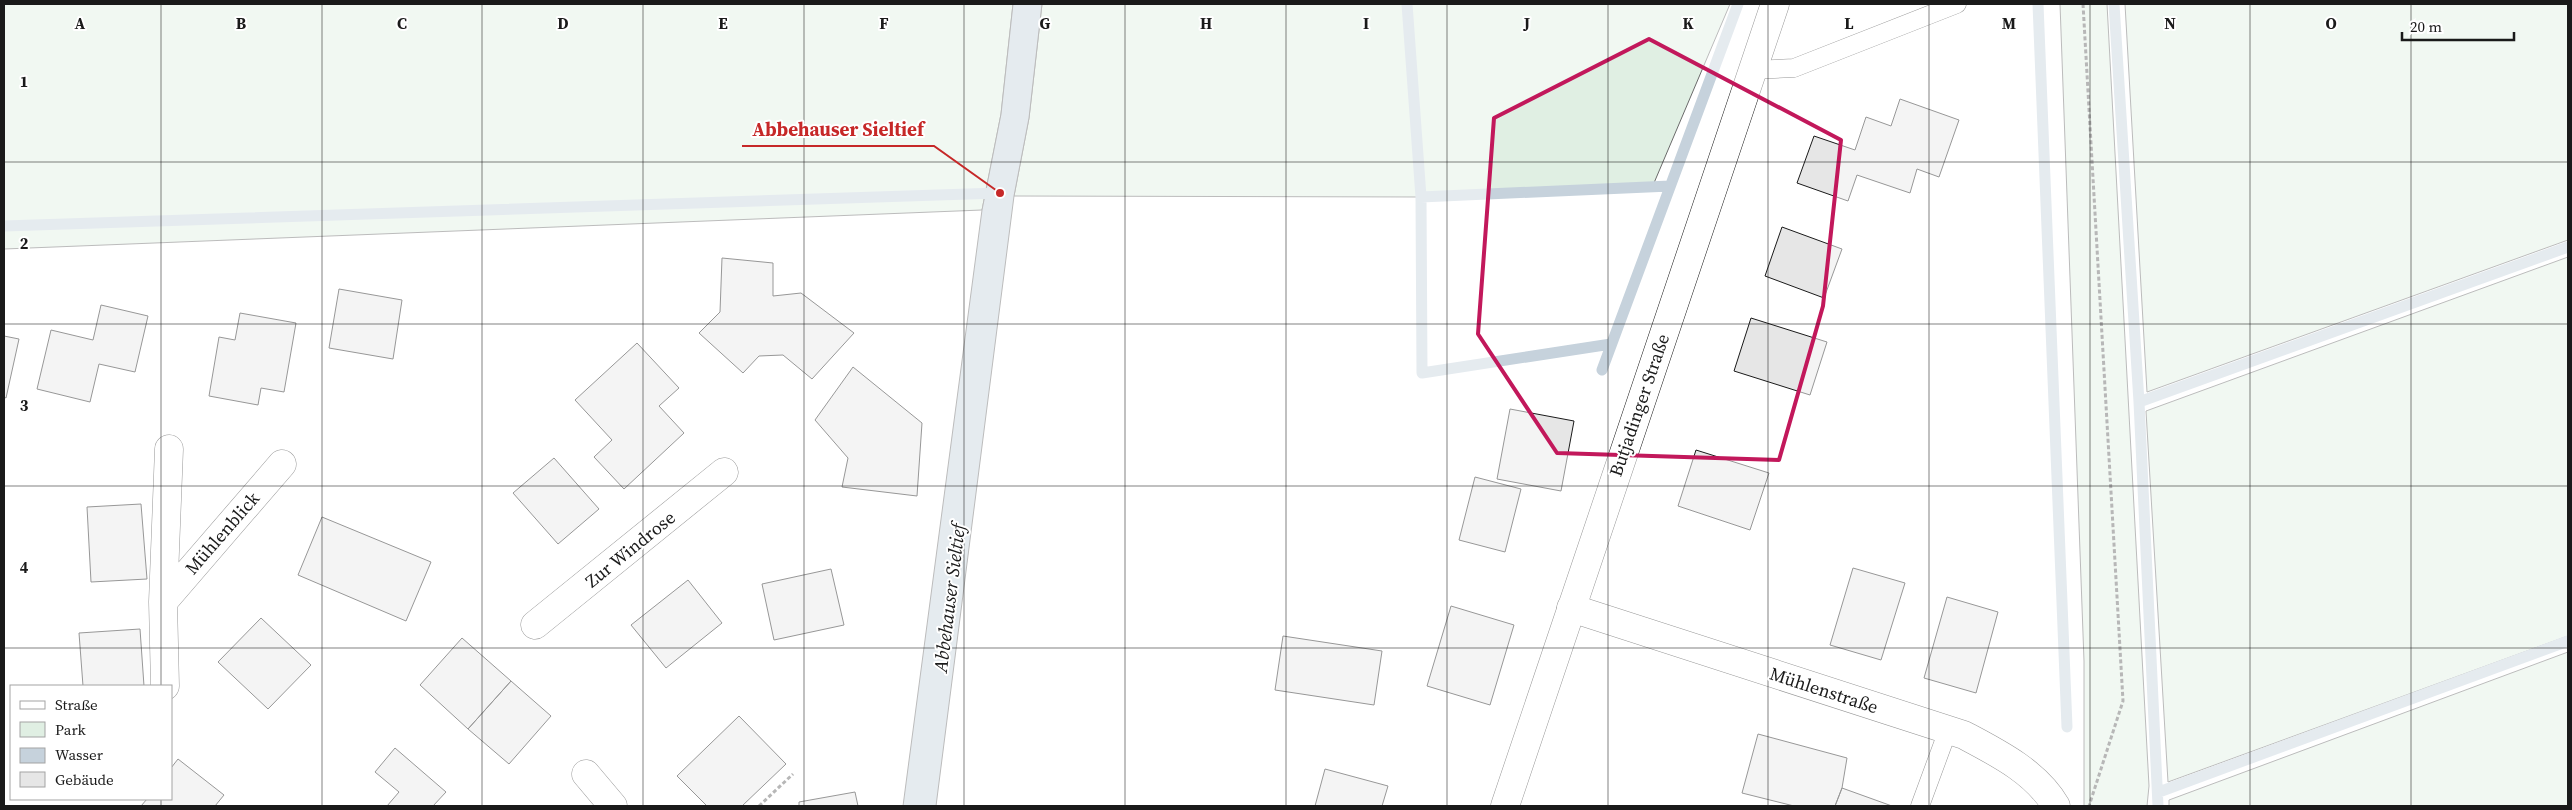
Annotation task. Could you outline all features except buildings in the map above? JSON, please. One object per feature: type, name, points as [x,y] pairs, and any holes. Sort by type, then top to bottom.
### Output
[{"type":"street","name":"Butjadinger Straße","points":[[1505,806],[1775,4]]},
{"type":"street","name":"Mühlenblick","points":[[165,685],[163,602],[169,449]]},
{"type":"street","name":"Mühlenblick","points":[[163,602],[282,464]]},
{"type":"street","name":"Zur Windrose","points":[[535,625],[724,472]]},
{"type":"street","name":"Mühlenstraße","points":[[1571,608],[1964,735],[2009,758],[2050,796],[2056,806]]},
{"type":"street","points":[[586,774],[612,806]]},
{"type":"lane","points":[[1752,70],[1794,68],[1957,4]]},
{"type":"lane","points":[[1920,806],[1948,730]]},
{"type":"path","points":[[2083,4],[2123,701],[2089,806]]},
{"type":"path","points":[[759,806],[793,774]]},
{"type":"highlighted area","points":[[1649,39],[1841,140],[1823,306],[1779,460],[1557,453],[1478,334],[1494,118]]},
{"type":"green space","points":[[4,4],[1013,4],[1001,114],[982,210],[4,249]]},
{"type":"green space","points":[[1042,4],[1730,4],[1651,190],[1421,197],[1014,196],[1029,118]]},
{"type":"green space","points":[[2060,4],[2107,4],[2149,786],[2147,806],[2084,806],[2084,661]]},
{"type":"green space","points":[[2125,4],[2568,4],[2568,240],[2147,392]]},
{"type":"green space","points":[[2568,257],[2568,636],[2168,782],[2146,411]]},
{"type":"green space","points":[[2568,652],[2568,806],[2169,806],[2169,800]]},
{"type":"water","points":[[1013,4],[1042,4],[1029,118],[1014,196],[936,806],[903,806],[982,210],[1001,114]]},
{"type":"waterway","points":[[1407,4],[1421,197],[1422,373],[1611,344]]},
{"type":"waterway","points":[[1602,370],[1738,4]]},
{"type":"waterway","points":[[2038,4],[2067,727]]},
{"type":"waterway","points":[[2114,4],[2139,402],[2158,806]]},
{"type":"waterway","points":[[1421,197],[1670,186]]},
{"type":"waterway","points":[[4,226],[999,193]]},
{"type":"waterway","points":[[2139,402],[2568,247]]},
{"type":"waterway","points":[[2159,792],[2568,641]]},
{"type":"place","name":"Abbehauser Sieltief","points":[[1000,193]]}]
